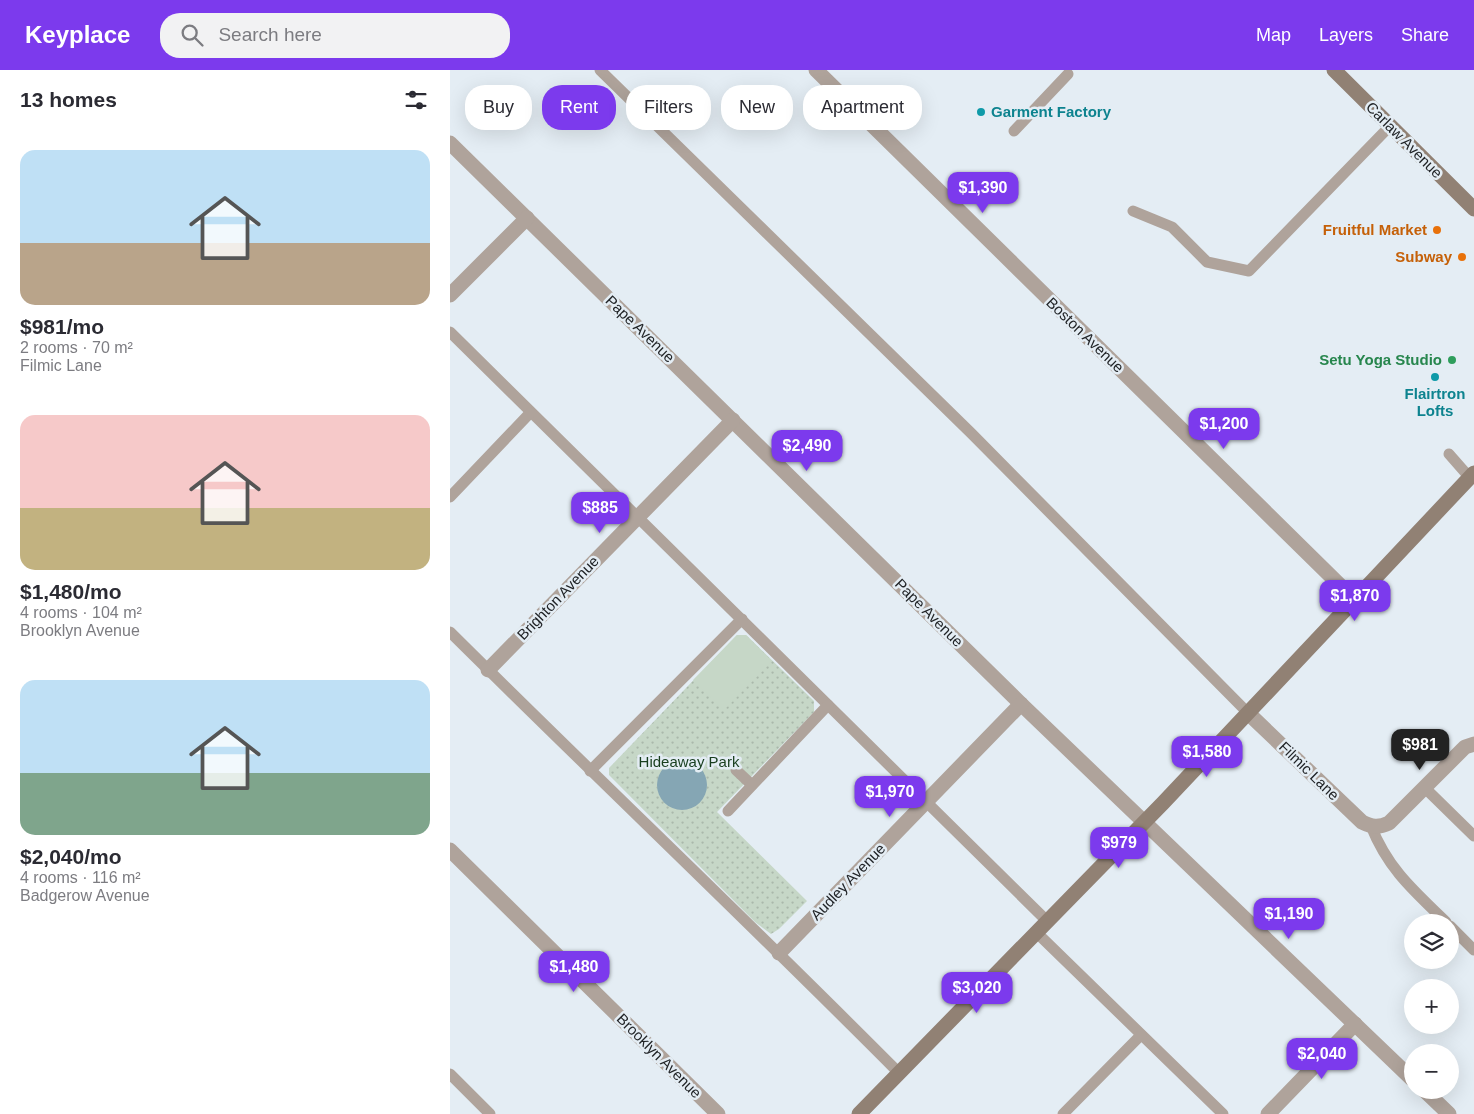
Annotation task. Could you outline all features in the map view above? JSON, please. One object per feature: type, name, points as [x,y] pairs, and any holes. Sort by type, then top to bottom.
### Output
[{"type":"street","name":"Boston Avenue","points":[[816,70],[1355,600]]},
{"type":"street","name":"Carlaw Avenue","points":[[1334,70],[1474,209]]},
{"type":"street","name":"Pape Avenue","points":[[450,143],[1021,704],[1404,1071]]},
{"type":"street","points":[[450,295],[527,218]]},
{"type":"street","name":"Brighton Avenue","points":[[488,670],[733,420]]},
{"type":"street","points":[[859,1114],[1144,823],[1472,475]]},
{"type":"street","name":"Audley Avenue","points":[[779,953],[1021,704]]},
{"type":"street","name":"Filmic Lane","points":[[1248,713],[1362,822],[1371,826]]},
{"type":"street","points":[[1371,826],[1380,827],[1389,823],[1465,748],[1474,744]]},
{"type":"street","name":"Brooklyn Avenue","points":[[450,850],[718,1114]]},
{"type":"street","points":[[1268,1114],[1355,1024]]},
{"type":"street","points":[[1433,1099],[1449,1114]]},
{"type":"lane","points":[[600,70],[971,433],[1248,713]]},
{"type":"lane","points":[[1014,131],[1068,74]]},
{"type":"lane","points":[[1133,211],[1172,226],[1207,262],[1249,271],[1390,126]]},
{"type":"lane","points":[[450,332],[530,413],[1047,920]]},
{"type":"lane","points":[[450,497],[530,413]]},
{"type":"lane","points":[[1449,454],[1472,475]]},
{"type":"lane","points":[[590,771],[742,619]]},
{"type":"lane","points":[[450,632],[900,1073]]},
{"type":"lane","points":[[728,811],[828,705]]},
{"type":"lane","points":[[736,770],[752,785]]},
{"type":"lane","points":[[1425,788],[1474,836]]},
{"type":"lane","points":[[1371,826],[1378,845],[1401,878],[1438,914]]},
{"type":"lane","points":[[1036,932],[1223,1114]]},
{"type":"lane","points":[[1459,935],[1474,950]]},
{"type":"lane","points":[[1063,1114],[1142,1035]]},
{"type":"lane","points":[[450,1074],[490,1114]]},
{"type":"green space","name":"Hideaway Park","points":[[737,635],[746,635],[814,701],[814,712],[717,812],[807,901],[779,929],[771,934],[755,922],[609,775],[609,768]]},
{"type":"green space","points":[[737,635],[746,635],[772,661],[724,710],[693,680]]},
{"type":"water","points":[[682,760],[696,764],[703,771],[707,785],[703,799],[696,806],[682,810],[668,806],[661,799],[657,785],[661,771],[668,764]]},
{"type":"place","name":"Garment Factory","points":[[981,112]]},
{"type":"place","name":"Fruitful Market","points":[[1437,230]]},
{"type":"place","name":"Subway","points":[[1462,257]]},
{"type":"place","name":"Setu Yoga Studio","points":[[1452,360]]},
{"type":"place","name":"Flairtron Lofts","points":[[1435,377]]}]
